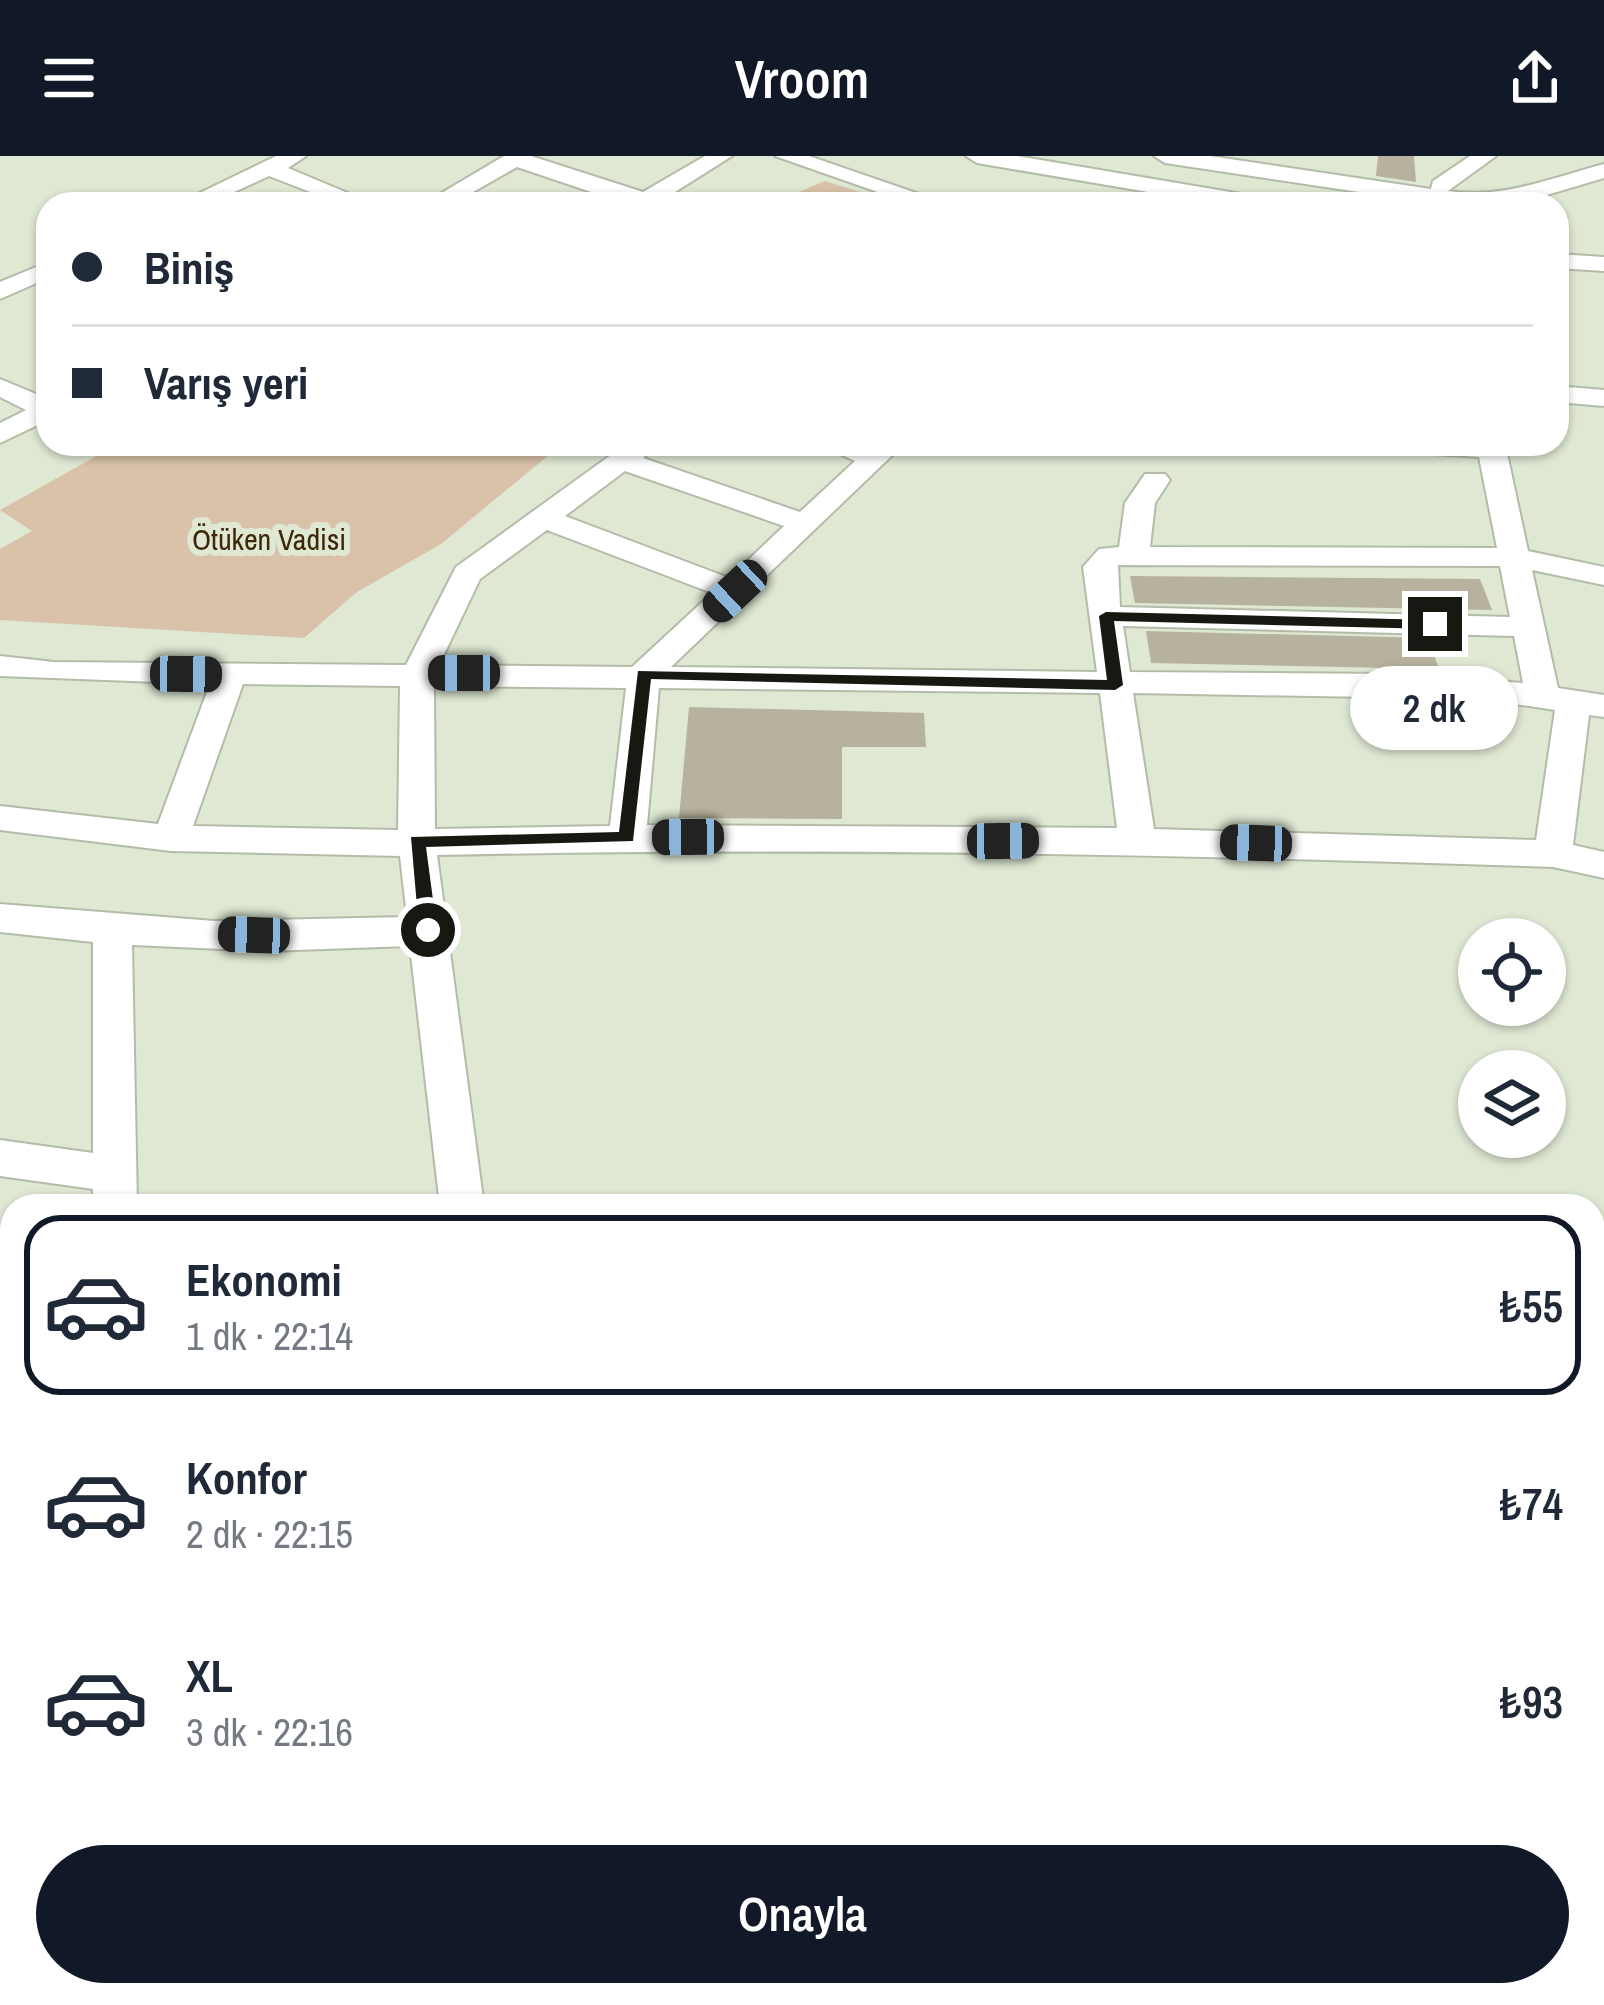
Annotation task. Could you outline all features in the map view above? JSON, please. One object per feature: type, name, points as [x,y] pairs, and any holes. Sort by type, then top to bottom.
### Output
[{"type":"street","points":[[215,192],[295,156]]},
{"type":"street","points":[[658,192],[721,156]]},
{"type":"street","points":[[786,156],[898,192]]},
{"type":"street","points":[[977,156],[1019,160],[1049,180],[1139,192]]},
{"type":"street","points":[[1341,182],[1348,156]]},
{"type":"street","points":[[1438,156],[1443,192]]},
{"type":"street","points":[[1454,156],[1485,156]]},
{"type":"street","points":[[1448,192],[1485,156]]},
{"type":"street","points":[[456,192],[517,158],[613,192]]},
{"type":"street","points":[[1162,192],[1175,158],[1256,162],[1341,182],[1415,192]]},
{"type":"street","points":[[268,168],[331,192]]},
{"type":"street","points":[[1527,192],[1604,171]]},
{"type":"street","points":[[1569,262],[1604,264]]},
{"type":"street","points":[[0,291],[36,274]]},
{"type":"street","points":[[0,291],[32,304]]},
{"type":"street","points":[[0,387],[36,404]]},
{"type":"street","points":[[1569,395],[1604,398]]},
{"type":"street","points":[[0,434],[36,415]]},
{"type":"street","points":[[461,1194],[417,841],[413,713],[419,672],[467,574],[626,456]]},
{"type":"street","points":[[642,456],[807,524]]},
{"type":"street","points":[[627,837],[644,674],[879,456]]},
{"type":"street","points":[[1494,456],[1529,627],[1573,700],[1553,854]]},
{"type":"street","points":[[1133,552],[1140,503],[1155,479]]},
{"type":"street","points":[[541,517],[735,591]]},
{"type":"street","points":[[1137,841],[1099,567],[1110,556],[1133,552],[1514,557],[1604,576]]},
{"type":"street","points":[[1106,616],[1529,627]]},
{"type":"street","points":[[0,641],[365,659],[419,672]]},
{"type":"street","points":[[0,666],[230,674],[644,674],[1115,685],[1392,685],[1573,700]]},
{"type":"street","points":[[171,838],[230,674]]},
{"type":"street","points":[[0,818],[171,838],[303,845],[627,837],[1137,841],[1553,854],[1604,865]]},
{"type":"street","points":[[0,918],[112,931],[349,938],[428,930]]},
{"type":"street","points":[[0,1158],[113,1190],[112,931]]},
{"type":"green space","points":[[825,181],[860,192],[799,192]]},
{"type":"green space","name":"Ötüken Vadisi","points":[[97,456],[547,456],[441,544],[357,592],[304,638],[0,620],[0,549],[32,531],[0,510]]},
{"type":"building","points":[[1378,156],[1414,156],[1416,182],[1376,176]]},
{"type":"building","points":[[1130,576],[1480,579],[1492,610],[1135,603]]},
{"type":"building","points":[[1146,631],[1428,638],[1439,669],[1151,663]]},
{"type":"building","points":[[689,707],[924,713],[926,747],[842,747],[842,819],[679,818]]},
{"type":"route","points":[[428,930],[417,841],[627,837],[644,674],[1115,685],[1106,616],[1435,624]]}]
